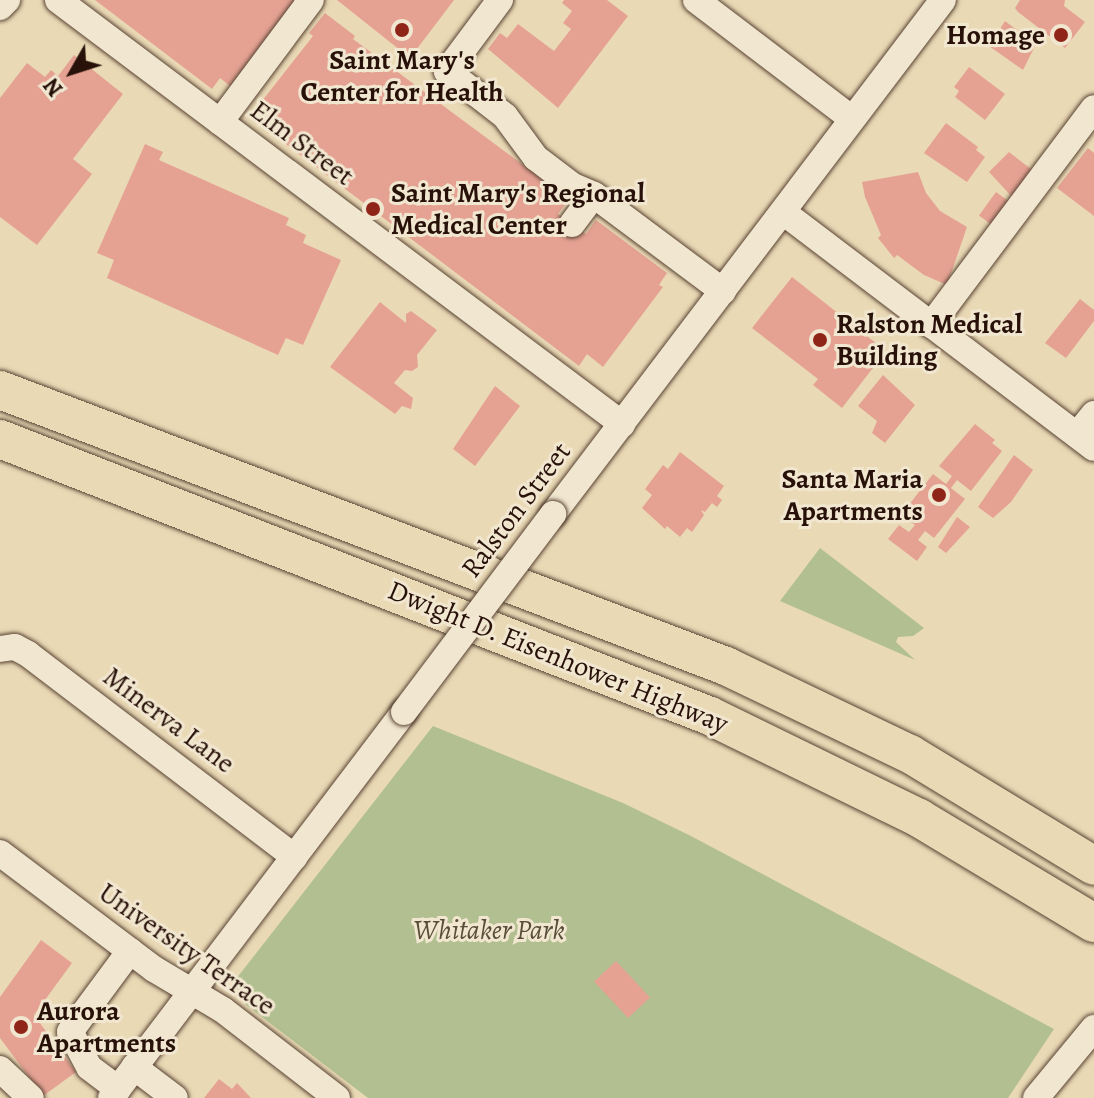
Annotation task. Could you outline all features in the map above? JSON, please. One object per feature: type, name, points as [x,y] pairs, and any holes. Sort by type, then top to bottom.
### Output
[{"type":"highway","name":"Dwight D. Eisenhower Highway","points":[[6,389],[726,666],[910,754],[1094,866]]},
{"type":"highway","name":"Dwight D. Eisenhower Highway","points":[[0,439],[639,685],[781,748],[919,818],[1094,923]]},
{"type":"highway","points":[[0,465],[81,496],[350,574]]},
{"type":"street","points":[[0,7],[7,0]]},
{"type":"street","name":"Elm Street","points":[[58,0],[220,122],[458,286],[622,424]]},
{"type":"street","points":[[220,122],[296,39],[311,0]]},
{"type":"street","points":[[500,0],[447,71],[505,116],[536,158],[573,186],[594,195],[723,291]]},
{"type":"street","points":[[696,0],[852,119]]},
{"type":"street","name":"Ralston Street","points":[[114,1094],[943,0]]},
{"type":"street","points":[[931,325],[1094,108]]},
{"type":"street","points":[[572,224],[594,195]]},
{"type":"street","points":[[783,212],[1086,442],[1094,414]]},
{"type":"street","name":"Minerva Lane","points":[[0,649],[15,647],[28,654],[294,857]]},
{"type":"street","name":"University Terrace","points":[[0,853],[130,951],[223,1010],[337,1098]]},
{"type":"street","points":[[114,1094],[89,1067],[70,1032],[130,951]]},
{"type":"street","points":[[1048,1095],[1093,1030]]},
{"type":"street","points":[[134,1067],[175,1098]]},
{"type":"street","points":[[0,1069],[31,1098]]},
{"type":"green space","points":[[820,548],[924,628],[913,636],[898,637],[896,642],[915,660],[780,601]]},
{"type":"green space","name":"Whitaker Park","points":[[433,726],[623,803],[689,835],[1054,1029],[1008,1098],[368,1098],[245,1004],[235,992],[236,979]]},
{"type":"building","points":[[95,0],[295,0],[230,86],[220,78],[212,89]]},
{"type":"building","name":"Saint Mary's Center for Health","points":[[337,0],[454,0],[410,58]]},
{"type":"building","points":[[564,0],[607,0],[628,16],[558,108],[488,49],[500,33],[507,38],[518,24],[554,51],[571,29],[563,23],[572,11],[562,3]]},
{"type":"building","name":"Homage","points":[[1020,0],[1065,0],[1064,6],[1085,22],[1065,48],[1018,12],[1015,8]]},
{"type":"building","points":[[325,13],[355,36],[353,39],[569,199],[558,214],[586,234],[596,220],[667,273],[659,285],[663,287],[603,367],[587,354],[579,366],[262,126],[270,115],[258,106],[313,36],[309,33]]},
{"type":"building","points":[[1005,21],[1036,44],[1023,70],[989,46]]},
{"type":"building","points":[[74,55],[123,94],[73,159],[92,174],[37,245],[0,217],[0,98],[27,63],[45,77],[51,70],[58,76]]},
{"type":"building","points":[[969,67],[1005,94],[985,120],[955,97],[959,91],[954,87]]},
{"type":"building","points":[[946,123],[978,147],[976,150],[985,157],[967,182],[924,153]]},
{"type":"building","points":[[145,144],[163,152],[159,160],[289,218],[286,225],[306,235],[303,243],[341,260],[303,345],[286,338],[278,355],[107,278],[114,260],[97,253]]},
{"type":"building","points":[[1088,148],[1094,153],[1094,216],[1057,188]]},
{"type":"building","points":[[1009,152],[1035,172],[1014,199],[989,172]]},
{"type":"building","points":[[918,172],[926,193],[940,211],[967,227],[947,285],[924,275],[897,255],[894,258],[878,238],[881,235],[865,197],[862,182]]},
{"type":"building","points":[[996,192],[1011,203],[994,227],[979,215]]},
{"type":"building","name":"Ralston Medical Building","points":[[792,277],[886,351],[842,408],[813,385],[818,379],[752,328]]},
{"type":"building","points":[[1080,299],[1094,310],[1094,321],[1066,358],[1045,343]]},
{"type":"building","points":[[380,302],[406,323],[406,314],[411,311],[437,330],[417,355],[418,367],[412,371],[405,370],[394,383],[413,398],[411,409],[402,406],[395,414],[330,367]]},
{"type":"building","points":[[883,375],[915,405],[885,443],[872,433],[877,421],[858,406]]},
{"type":"building","points":[[495,386],[520,406],[475,466],[453,449]]},
{"type":"building","name":"Santa Maria Apartments","points":[[975,424],[995,440],[992,443],[1002,451],[971,491],[957,480],[951,488],[965,499],[934,538],[925,531],[918,540],[927,547],[917,561],[888,539],[899,525],[909,532],[915,525],[901,515],[933,474],[946,484],[952,476],[939,466]]},
{"type":"building","points":[[680,452],[724,486],[717,496],[722,500],[717,507],[712,503],[705,512],[701,510],[704,515],[692,532],[687,528],[680,537],[667,526],[665,529],[642,508],[652,495],[645,489],[663,465],[668,469]]},
{"type":"building","points":[[1014,455],[1033,470],[1011,502],[993,518],[978,507]]},
{"type":"building","points":[[957,517],[970,527],[946,553],[938,547]]},
{"type":"building","name":"Aurora Apartments","points":[[41,940],[72,963],[34,1015],[76,1072],[43,1096],[0,1038],[0,997]]},
{"type":"building","points":[[616,961],[650,998],[628,1018],[594,981]]},
{"type":"building","points":[[219,1079],[232,1089],[237,1083],[251,1098],[204,1098]]},
{"type":"place","name":"Saint Mary's Center for Health","points":[[402,30]]},
{"type":"place","name":"Homage","points":[[1061,35]]},
{"type":"place","name":"Saint Mary's Regional Medical Center","points":[[373,209]]},
{"type":"place","name":"Ralston Medical Building","points":[[820,340]]},
{"type":"place","name":"Santa Maria Apartments","points":[[939,495]]},
{"type":"place","name":"Aurora Apartments","points":[[21,1027]]}]
